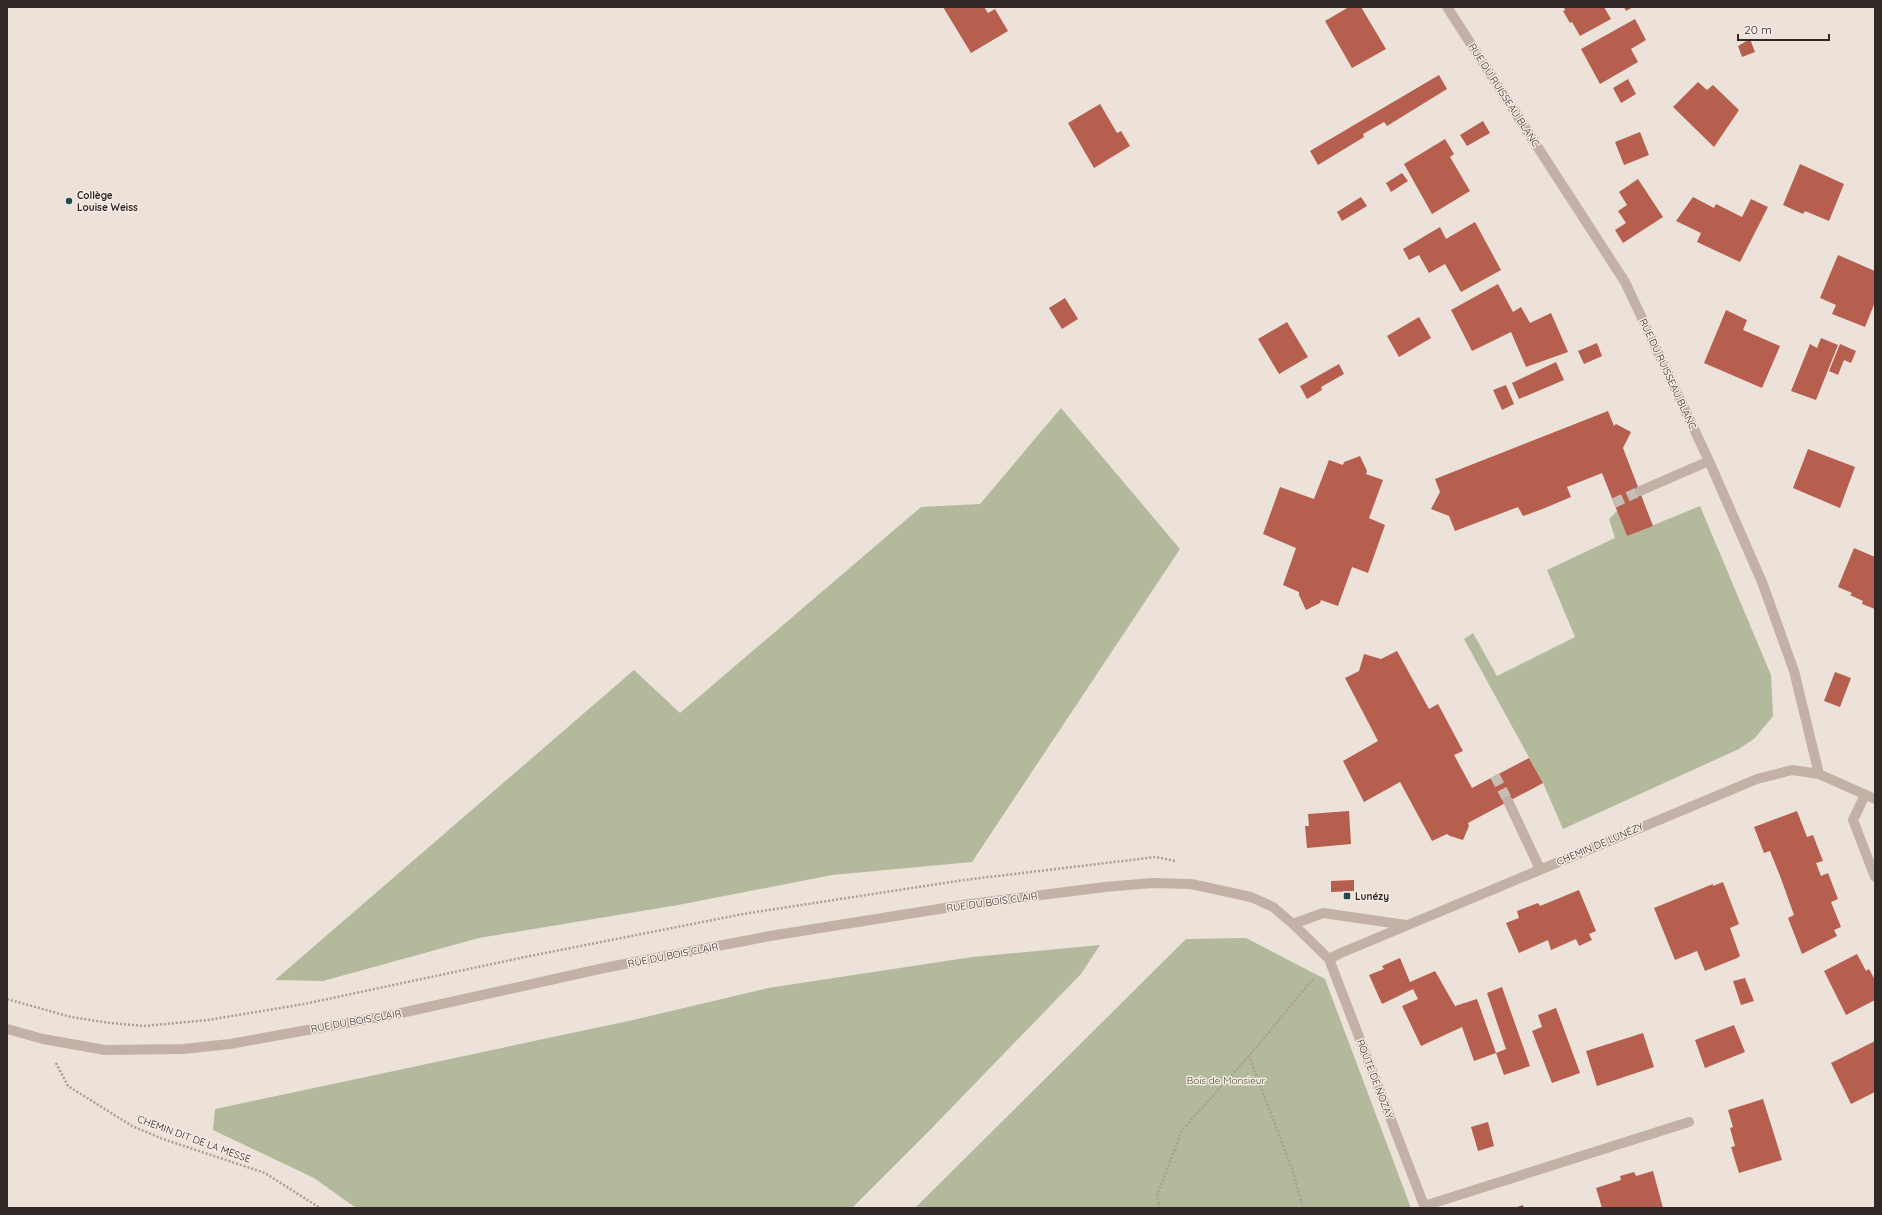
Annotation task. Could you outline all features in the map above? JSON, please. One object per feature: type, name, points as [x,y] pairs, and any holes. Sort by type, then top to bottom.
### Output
[{"type":"street","name":"RUE DU RUISSEAU BLANC","points":[[1448,7],[1625,282],[1709,461],[1762,582],[1794,671],[1819,774]]},
{"type":"street","points":[[1640,491],[1709,461]]},
{"type":"street","name":"CHEMIN DE LUNÉZY","points":[[1326,956],[1341,953],[1757,779],[1792,770],[1819,774],[1875,799]]},
{"type":"street","points":[[1865,795],[1853,820],[1875,877]]},
{"type":"street","points":[[1508,801],[1540,869]]},
{"type":"street","name":"RUE DU BOIS CLAIR","points":[[7,1029],[43,1039],[105,1050],[183,1049],[230,1044],[401,1013],[604,968],[770,936],[970,904],[1105,887],[1152,883],[1191,884],[1251,897],[1273,907],[1326,956]]},
{"type":"street","points":[[1293,924],[1323,913],[1406,925]]},
{"type":"street","name":"ROUTE DE NOZAY","points":[[1326,956],[1424,1207]]},
{"type":"street","points":[[1424,1207],[1689,1122]]},
{"type":"path","points":[[1158,1208],[1157,1196],[1182,1130],[1249,1056],[1326,956]]},
{"type":"path","name":"CHEMIN DIT DE LA MESSE","points":[[43,1039],[68,1086],[132,1126],[163,1139],[265,1173],[320,1208]]},
{"type":"path","points":[[1249,1056],[1292,1169],[1303,1208]]},
{"type":"green space","points":[[1061,408],[1180,549],[972,862],[832,875],[678,905],[479,938],[323,981],[275,980],[634,670],[680,713],[921,507],[980,504]]},
{"type":"green space","points":[[1700,506],[1771,675],[1773,716],[1755,738],[1739,749],[1563,829],[1543,783],[1464,639],[1473,633],[1497,676],[1575,637],[1547,570],[1615,538],[1609,519],[1617,511],[1627,536]]},
{"type":"green space","name":"Bois de Monsieur","points":[[1246,938],[1325,979],[1411,1208],[915,1208],[1186,939]]},
{"type":"green space","points":[[1100,945],[1081,974],[931,1129],[852,1208],[356,1208],[314,1178],[213,1130],[215,1109],[633,1020],[768,988],[972,957]]},
{"type":"building","points":[[943,7],[984,7],[988,13],[995,9],[1008,31],[971,53]]},
{"type":"building","points":[[1349,7],[1361,7],[1386,49],[1352,68],[1325,21]]},
{"type":"building","points":[[1564,7],[1604,7],[1611,19],[1580,36],[1572,22],[1570,23],[1563,11],[1565,10]]},
{"type":"building","points":[[1624,7],[1633,7],[1626,11]]},
{"type":"building","points":[[1635,19],[1646,40],[1631,49],[1638,62],[1600,84],[1581,49]]},
{"type":"building","points":[[1750,39],[1755,52],[1742,57],[1738,46]]},
{"type":"building","points":[[1439,75],[1447,89],[1387,126],[1384,122],[1363,134],[1364,137],[1318,165],[1310,151]]},
{"type":"building","points":[[1628,79],[1636,94],[1621,103],[1613,88]]},
{"type":"building","points":[[1698,82],[1707,90],[1713,85],[1739,110],[1714,147],[1673,107]]},
{"type":"building","points":[[1100,104],[1117,133],[1121,131],[1130,146],[1094,168],[1068,123]]},
{"type":"building","points":[[1483,121],[1490,133],[1467,146],[1460,135]]},
{"type":"building","points":[[1640,132],[1649,155],[1624,165],[1615,142]]},
{"type":"building","points":[[1445,139],[1454,154],[1450,157],[1470,191],[1432,214],[1404,164]]},
{"type":"building","points":[[1800,164],[1844,184],[1829,221],[1805,211],[1803,214],[1783,205]]},
{"type":"building","points":[[1402,173],[1408,181],[1391,192],[1386,183]]},
{"type":"building","points":[[1638,179],[1663,217],[1623,243],[1615,230],[1626,223],[1618,211],[1627,205],[1619,192]]},
{"type":"building","points":[[1361,197],[1367,206],[1342,221],[1337,212]]},
{"type":"building","points":[[1693,197],[1714,208],[1716,204],[1742,217],[1751,199],[1768,207],[1740,262],[1697,242],[1701,233],[1676,221]]},
{"type":"building","points":[[1475,222],[1501,270],[1461,292],[1445,264],[1429,273],[1419,255],[1409,260],[1403,249],[1440,227],[1446,239]]},
{"type":"building","points":[[1838,255],[1875,271],[1875,302],[1865,327],[1832,314],[1836,305],[1820,298]]},
{"type":"building","points":[[1498,284],[1513,312],[1521,307],[1530,323],[1551,313],[1568,352],[1526,367],[1511,332],[1472,351],[1451,310]]},
{"type":"building","points":[[1065,298],[1078,319],[1062,329],[1049,308]]},
{"type":"building","points":[[1726,310],[1747,320],[1743,330],[1780,346],[1762,388],[1704,363]]},
{"type":"building","points":[[1419,317],[1431,338],[1399,357],[1387,336]]},
{"type":"building","points":[[1287,322],[1308,357],[1279,374],[1258,339]]},
{"type":"building","points":[[1821,338],[1838,345],[1816,400],[1791,391],[1810,344],[1817,348]]},
{"type":"building","points":[[1597,343],[1602,356],[1584,364],[1578,351]]},
{"type":"building","points":[[1840,344],[1856,351],[1851,363],[1844,360],[1838,375],[1829,371]]},
{"type":"building","points":[[1556,362],[1564,380],[1519,399],[1512,383]]},
{"type":"building","points":[[1339,364],[1344,374],[1321,387],[1322,390],[1307,399],[1300,386]]},
{"type":"building","points":[[1506,385],[1514,404],[1502,410],[1493,390]]},
{"type":"building","points":[[1608,411],[1614,426],[1616,424],[1631,432],[1623,448],[1653,526],[1627,536],[1602,473],[1567,487],[1571,497],[1545,508],[1523,516],[1518,507],[1455,531],[1449,516],[1431,509],[1440,492],[1435,479]]},
{"type":"building","points":[[1808,449],[1855,467],[1840,508],[1793,488]]},
{"type":"building","points":[[1360,456],[1367,471],[1366,474],[1383,480],[1369,518],[1385,525],[1368,573],[1352,567],[1338,606],[1321,600],[1320,603],[1306,610],[1299,592],[1283,585],[1296,548],[1263,534],[1280,487],[1314,499],[1329,460],[1343,465],[1344,462]]},
{"type":"building","points":[[1854,548],[1875,557],[1875,609],[1862,604],[1863,601],[1850,595],[1852,593],[1838,587]]},
{"type":"building","points":[[1397,651],[1429,709],[1438,704],[1463,751],[1454,755],[1472,788],[1529,758],[1543,783],[1468,823],[1469,826],[1463,840],[1447,834],[1432,841],[1400,782],[1364,802],[1343,761],[1378,741],[1345,678],[1359,671],[1364,654],[1381,659]]},
{"type":"building","points":[[1835,672],[1851,678],[1840,707],[1824,701]]},
{"type":"building","points":[[1349,811],[1351,844],[1307,848],[1305,826],[1309,826],[1308,814]]},
{"type":"building","points":[[1797,811],[1807,837],[1813,835],[1823,861],[1816,863],[1821,876],[1828,873],[1838,899],[1831,902],[1841,927],[1834,930],[1837,936],[1802,954],[1788,918],[1794,915],[1780,876],[1770,851],[1764,853],[1754,827]]},
{"type":"building","points":[[1354,880],[1354,891],[1331,892],[1331,881]]},
{"type":"building","points":[[1723,882],[1739,924],[1730,928],[1740,956],[1705,971],[1697,951],[1675,960],[1654,908],[1713,884],[1713,886]]},
{"type":"building","points":[[1579,890],[1596,931],[1589,934],[1592,940],[1579,946],[1576,939],[1551,950],[1548,940],[1519,953],[1506,923],[1519,918],[1517,911],[1538,903],[1540,906]]},
{"type":"building","points":[[1857,954],[1866,971],[1869,969],[1875,980],[1875,1000],[1846,1015],[1824,971]]},
{"type":"building","points":[[1400,958],[1410,982],[1435,971],[1455,1006],[1477,999],[1496,1053],[1474,1061],[1462,1027],[1421,1046],[1402,1006],[1418,999],[1413,989],[1382,1004],[1369,975],[1384,969],[1382,966]]},
{"type":"building","points":[[1745,978],[1754,1001],[1741,1005],[1733,981]]},
{"type":"building","points":[[1502,987],[1530,1066],[1504,1075],[1496,1053],[1506,1049],[1487,993]]},
{"type":"building","points":[[1556,1008],[1580,1073],[1552,1083],[1532,1031],[1542,1027],[1538,1015]]},
{"type":"building","points":[[1734,1025],[1745,1052],[1705,1068],[1695,1040]]},
{"type":"building","points":[[1643,1033],[1654,1067],[1597,1086],[1586,1051]]},
{"type":"building","points":[[1875,1041],[1875,1092],[1851,1104],[1831,1063]]},
{"type":"building","points":[[1763,1099],[1782,1160],[1739,1173],[1731,1147],[1735,1146],[1730,1128],[1733,1127],[1728,1110]]},
{"type":"building","points":[[1488,1122],[1494,1146],[1478,1151],[1471,1127]]},
{"type":"building","points":[[1653,1171],[1663,1208],[1602,1208],[1596,1188],[1621,1180],[1620,1176],[1634,1172],[1636,1176]]},
{"type":"building","points":[[1523,1205],[1524,1208],[1514,1208]]},
{"type":"tunnel","points":[[1614,503],[1640,491]]},
{"type":"tunnel","points":[[1495,776],[1508,801]]},
{"type":"place","name":"Collège Louise Weiss","points":[[69,201]]},
{"type":"place","name":"Lunézy","points":[[1347,896]]}]
